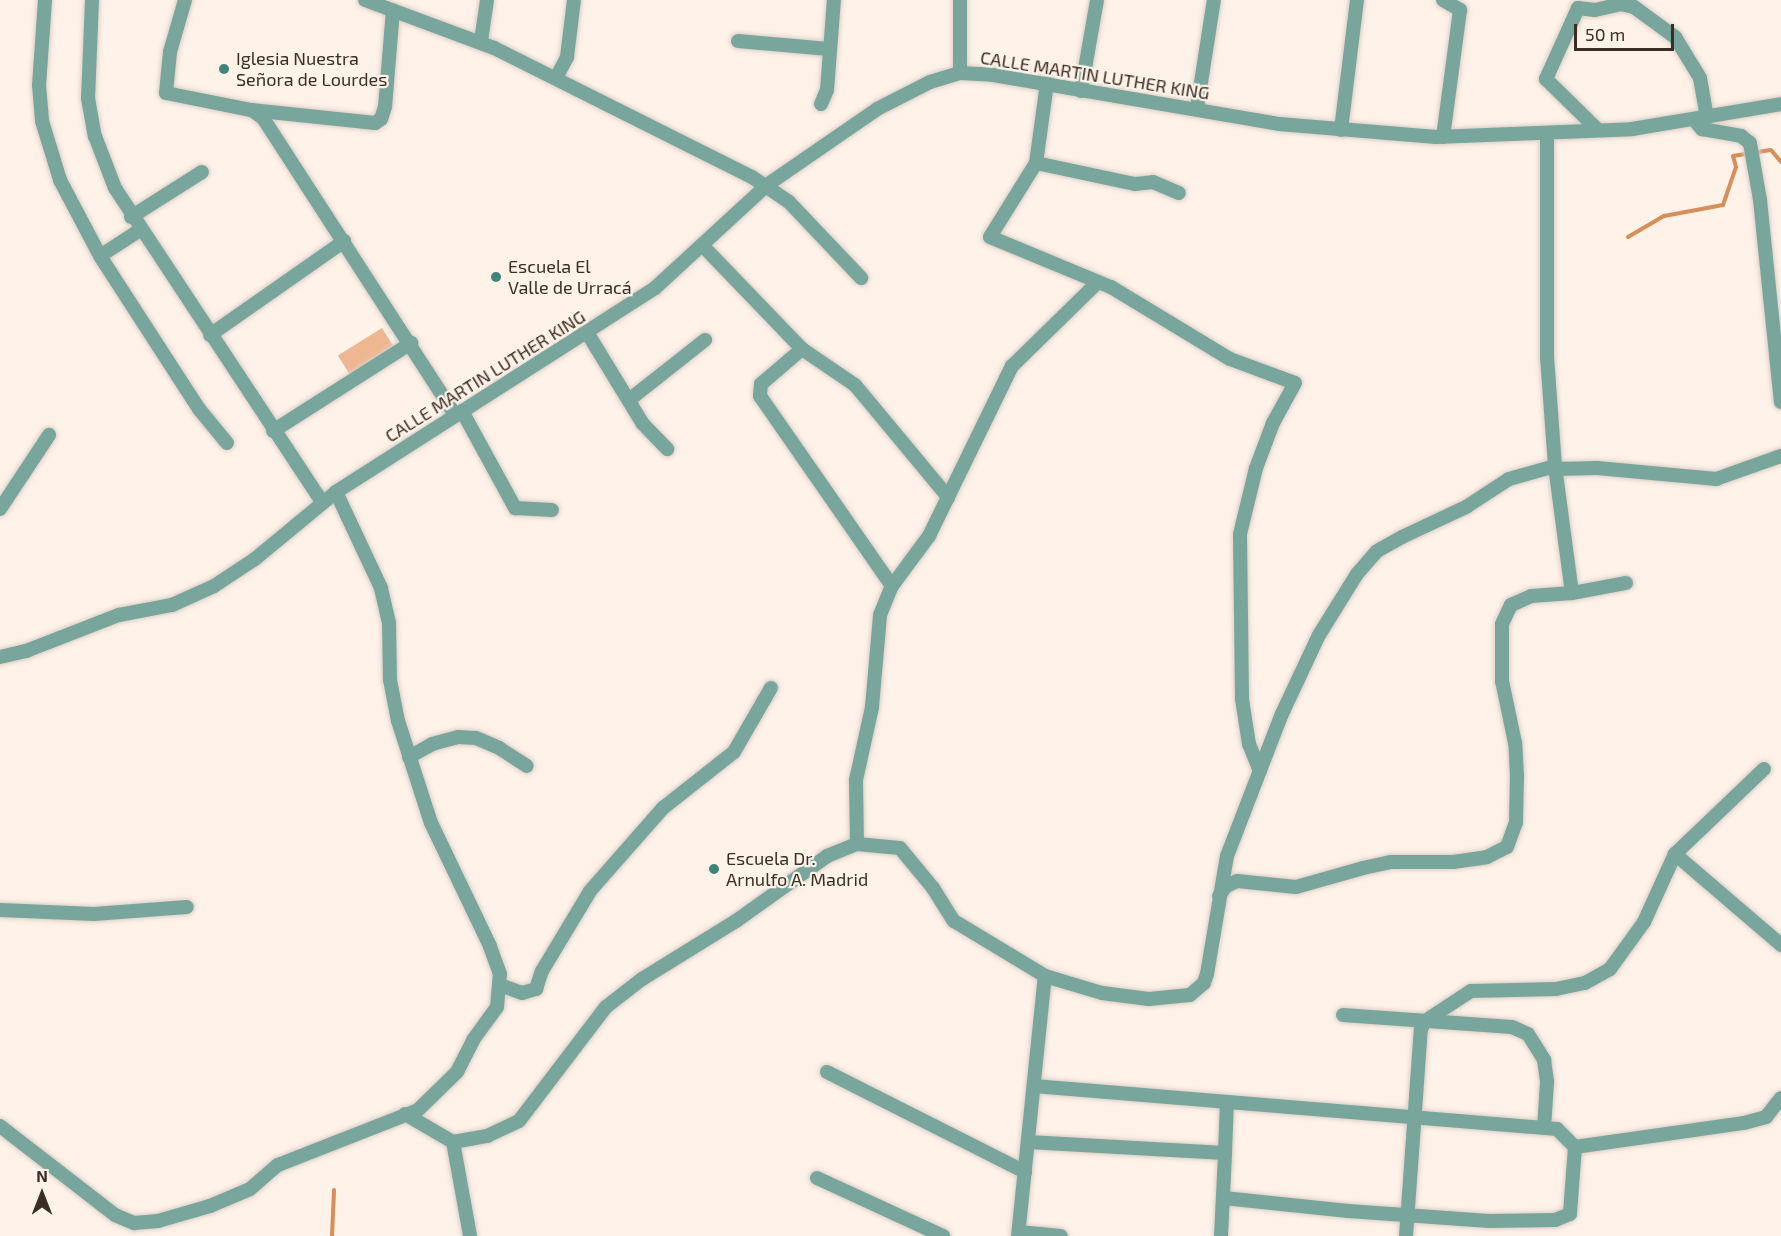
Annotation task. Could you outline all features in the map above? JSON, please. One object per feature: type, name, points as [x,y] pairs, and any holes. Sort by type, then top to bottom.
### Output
[{"type":"street","points":[[45,0],[40,39],[42,121],[60,180],[100,256],[199,409],[227,443]]},
{"type":"street","points":[[92,0],[87,64],[95,136],[115,188],[131,217],[322,502]]},
{"type":"street","points":[[185,0],[171,52],[166,93],[251,110],[375,123],[381,119],[393,10]]},
{"type":"street","points":[[365,0],[481,41],[767,185],[789,202],[861,278]]},
{"type":"street","points":[[481,41],[487,0]]},
{"type":"street","points":[[556,78],[567,57],[574,0]]},
{"type":"street","points":[[821,104],[827,90],[834,0]]},
{"type":"street","points":[[960,0],[960,74]]},
{"type":"street","points":[[1081,91],[1097,0]]},
{"type":"street","points":[[1197,108],[1214,0]]},
{"type":"street","points":[[1341,130],[1357,0]]},
{"type":"street","points":[[1443,0],[1460,10],[1443,137]]},
{"type":"street","points":[[1598,130],[1546,79],[1578,8],[1595,10],[1620,4],[1634,7],[1675,37],[1701,78],[1702,129],[1741,136],[1750,143],[1781,402]]},
{"type":"street","points":[[738,40],[829,49]]},
{"type":"street","name":"CALLE MARTIN LUTHER KING","points":[[0,657],[26,651],[119,615],[172,605],[214,586],[255,559],[336,492],[588,334],[654,288],[767,185],[877,109],[930,82],[960,74],[1047,83],[1081,91],[1197,108],[1280,124],[1443,137],[1598,130],[1701,119],[1781,104]]},
{"type":"street","points":[[1047,83],[1036,163],[990,237],[1098,282],[1230,359],[1295,383],[1256,468],[1240,534],[1242,699],[1249,744],[1260,771]]},
{"type":"street","points":[[251,110],[262,118],[459,413],[516,508],[552,510]]},
{"type":"street","points":[[1547,133],[1546,357],[1555,468],[1572,593]]},
{"type":"street","points":[[1036,163],[1135,184],[1154,182],[1179,193]]},
{"type":"street","points":[[131,217],[202,172]]},
{"type":"street","points":[[100,256],[140,230]]},
{"type":"street","points":[[210,335],[344,241]]},
{"type":"street","points":[[702,245],[802,349],[855,385],[948,496]]},
{"type":"street","points":[[857,844],[856,780],[872,707],[880,615],[892,586],[928,536],[1012,366],[1098,282]]},
{"type":"street","points":[[588,334],[643,424],[668,449]]},
{"type":"street","points":[[629,400],[705,340]]},
{"type":"street","points":[[273,431],[411,343]]},
{"type":"street","points":[[802,349],[760,384],[760,396],[892,586]]},
{"type":"street","points":[[0,509],[49,435]]},
{"type":"street","points":[[405,1114],[453,1142],[487,1136],[519,1121],[606,1007],[642,979],[736,921],[827,856],[857,844],[900,849],[933,888],[954,921],[1045,975],[1102,993],[1149,999],[1190,995],[1204,983],[1207,974],[1227,856],[1260,771],[1319,635],[1377,551],[1466,507],[1509,479],[1555,468],[1597,468],[1716,479],[1781,456]]},
{"type":"street","points":[[0,1126],[133,1230],[210,1206],[250,1189],[278,1165],[418,1110],[457,1072],[473,1040],[497,1007],[500,985],[490,946],[431,823],[410,757],[390,680],[389,623],[381,588],[336,492]]},
{"type":"street","points":[[1219,896],[1226,886],[1237,881],[1296,887],[1391,862],[1453,862],[1487,857],[1507,847],[1516,822],[1517,776],[1515,743],[1502,681],[1502,624],[1511,605],[1530,596],[1572,593],[1626,583]]},
{"type":"street","points":[[500,985],[522,993],[536,989],[542,971],[590,891],[663,808],[734,752],[771,688]]},
{"type":"street","points":[[410,757],[432,744],[458,737],[491,745],[527,766]]},
{"type":"street","points":[[1406,1236],[1410,1213],[1421,1029],[1425,1021],[1471,991],[1556,989],[1585,983],[1610,969],[1644,922],[1675,854],[1764,769]]},
{"type":"street","points":[[1675,854],[1781,945]]},
{"type":"street","points":[[0,910],[94,914],[187,907]]},
{"type":"street","points":[[1045,975],[1018,1234],[1061,1236]]},
{"type":"street","points":[[1343,1015],[1512,1028],[1528,1034],[1544,1060],[1547,1082],[1544,1128]]},
{"type":"street","points":[[827,1072],[1025,1172]]},
{"type":"street","points":[[1034,1086],[1557,1129],[1575,1147],[1570,1214],[1563,1218],[1489,1221],[1410,1213],[1348,1211],[1224,1198]]},
{"type":"street","points":[[1575,1147],[1722,1128],[1766,1117],[1781,1098]]},
{"type":"street","points":[[1221,1236],[1227,1102]]},
{"type":"street","points":[[1769,1112],[1781,1121]]},
{"type":"street","points":[[453,1142],[470,1236]]},
{"type":"street","points":[[1028,1142],[1225,1153]]},
{"type":"street","points":[[818,1178],[943,1236]]},
{"type":"shaded area","points":[[382,328],[396,350],[352,378],[338,356]]},
{"type":"waterway","points":[[1628,237],[1664,216],[1723,205],[1736,167],[1733,156],[1771,150],[1781,162]]},
{"type":"waterway","points":[[332,1236],[334,1190]]},
{"type":"place","name":"Iglesia Nuestra Señora de Lourdes","points":[[224,69]]},
{"type":"place","name":"Escuela El Valle de Urracá","points":[[496,277]]},
{"type":"place","name":"Escuela Dr. Arnulfo A. Madrid","points":[[714,869]]}]
